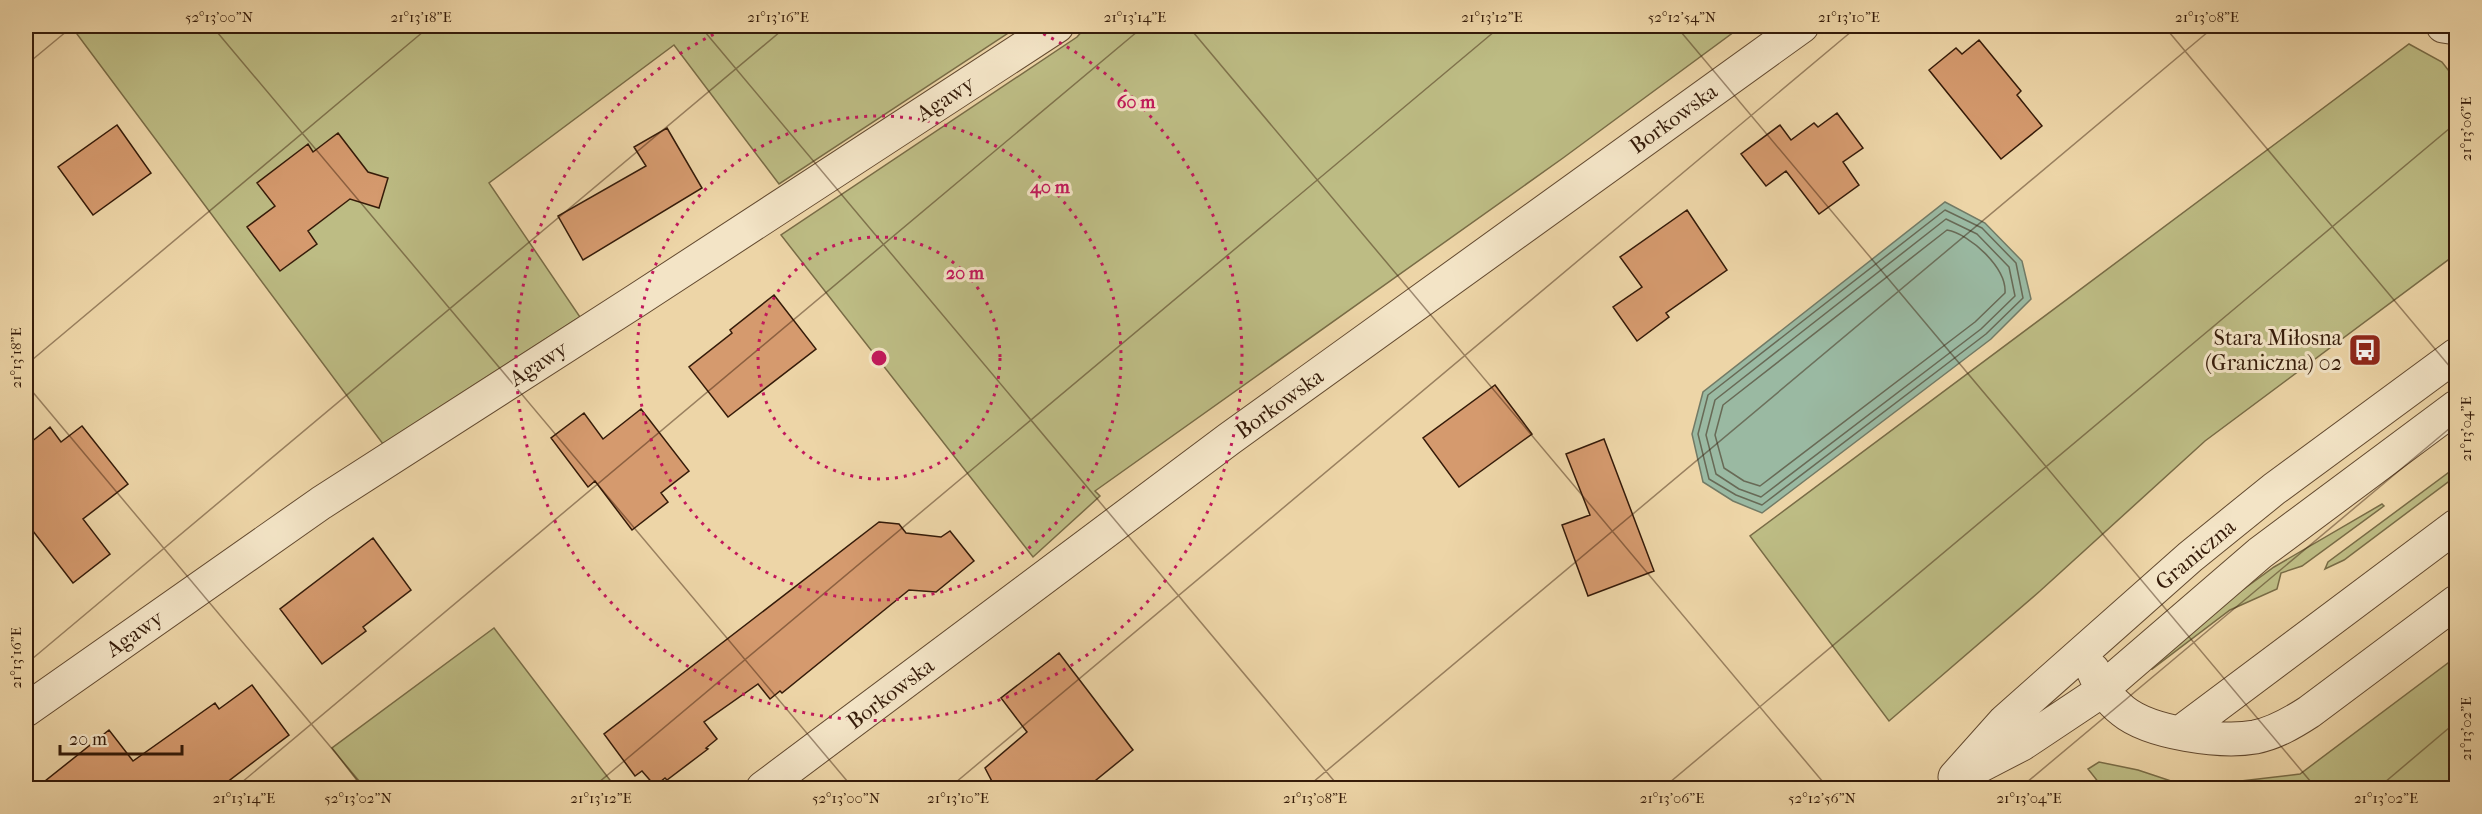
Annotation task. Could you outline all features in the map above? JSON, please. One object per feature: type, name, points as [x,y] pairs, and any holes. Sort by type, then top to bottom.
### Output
[{"type":"street","name":"Agawy","points":[[26,710],[321,502],[637,300],[1057,26]]},
{"type":"street","name":"Borkowska","points":[[763,789],[1229,439],[1802,26]]},
{"type":"street","name":"Graniczna","points":[[1948,783],[2005,721],[2231,523],[2457,355]]},
{"type":"street","name":"Graniczna","points":[[1948,783],[2022,744],[2103,689],[2260,553],[2457,407]]},
{"type":"street","points":[[2181,732],[2457,526]]},
{"type":"street","points":[[2087,648],[2091,666],[2103,689],[2128,714],[2147,723],[2225,740],[2256,736],[2285,727],[2309,712],[2457,602]]},
{"type":"shaded area","points":[[71,26],[1019,26],[779,184],[674,45],[489,183],[580,317],[383,444]]},
{"type":"shaded area","points":[[1087,26],[1742,26],[1563,158],[1095,491],[1100,496],[1033,557],[781,235],[1077,37]]},
{"type":"shaded area","points":[[2409,44],[2442,62],[2456,80],[2456,254],[2205,441],[2040,591],[1889,721],[1750,536]]},
{"type":"shaded area","points":[[2456,467],[2456,476],[2344,560],[2325,569],[2328,562]]},
{"type":"shaded area","points":[[2382,504],[2384,506],[2302,566],[2281,573],[2277,589],[2230,610],[2152,669],[2148,667],[2237,594],[2274,567]]},
{"type":"shaded area","points":[[494,628],[616,788],[363,788],[332,748]]},
{"type":"shaded area","points":[[2456,657],[2456,788],[2103,788],[2088,769],[2099,762],[2138,770],[2189,787],[2300,774]]},
{"type":"water","points":[[1945,202],[1985,223],[2022,261],[2031,299],[1991,339],[1762,513],[1733,501],[1703,482],[1692,434],[1703,392]]},
{"type":"building","points":[[1979,40],[2021,91],[2017,95],[2042,126],[2001,159],[1929,70],[1956,48],[1962,54]]},
{"type":"building","points":[[1837,113],[1863,148],[1843,162],[1859,185],[1819,214],[1786,171],[1766,186],[1741,154],[1780,125],[1791,140],[1814,123],[1818,127]]},
{"type":"building","points":[[117,125],[151,173],[93,215],[58,167]]},
{"type":"building","points":[[667,128],[702,188],[583,260],[558,216],[646,166],[634,147]]},
{"type":"building","points":[[338,133],[368,172],[388,178],[379,208],[350,199],[308,231],[317,244],[280,271],[247,227],[275,206],[257,183],[308,144],[313,152]]},
{"type":"building","points":[[1687,210],[1727,270],[1666,313],[1669,317],[1637,341],[1613,307],[1642,287],[1620,257]]},
{"type":"building","points":[[774,295],[816,349],[728,417],[689,367],[732,333],[730,330]]},
{"type":"building","points":[[1495,385],[1532,434],[1459,487],[1423,438]]},
{"type":"building","points":[[641,409],[689,471],[661,493],[668,502],[632,530],[595,481],[588,487],[551,438],[584,413],[603,439]]},
{"type":"building","points":[[82,426],[128,484],[83,519],[110,554],[73,583],[26,522],[26,446],[50,427],[61,442]]},
{"type":"building","points":[[1604,439],[1654,571],[1588,596],[1562,525],[1590,515],[1566,454]]},
{"type":"building","points":[[879,522],[899,524],[906,533],[941,537],[950,531],[974,561],[936,592],[909,590],[782,693],[780,691],[770,699],[758,684],[704,722],[717,739],[706,748],[708,749],[667,780],[665,778],[655,786],[642,771],[635,776],[604,734]]},
{"type":"building","points":[[373,538],[411,590],[363,627],[366,631],[322,664],[280,609]]},
{"type":"building","points":[[1059,653],[1133,750],[1085,789],[996,789],[985,768],[1027,732],[1001,698]]},
{"type":"building","points":[[252,685],[289,735],[218,789],[35,789],[109,730],[133,761],[215,703],[219,709]]},
{"type":"place","name":"Stara Miłosna (Graniczna) 02","points":[[2365,350]]}]
